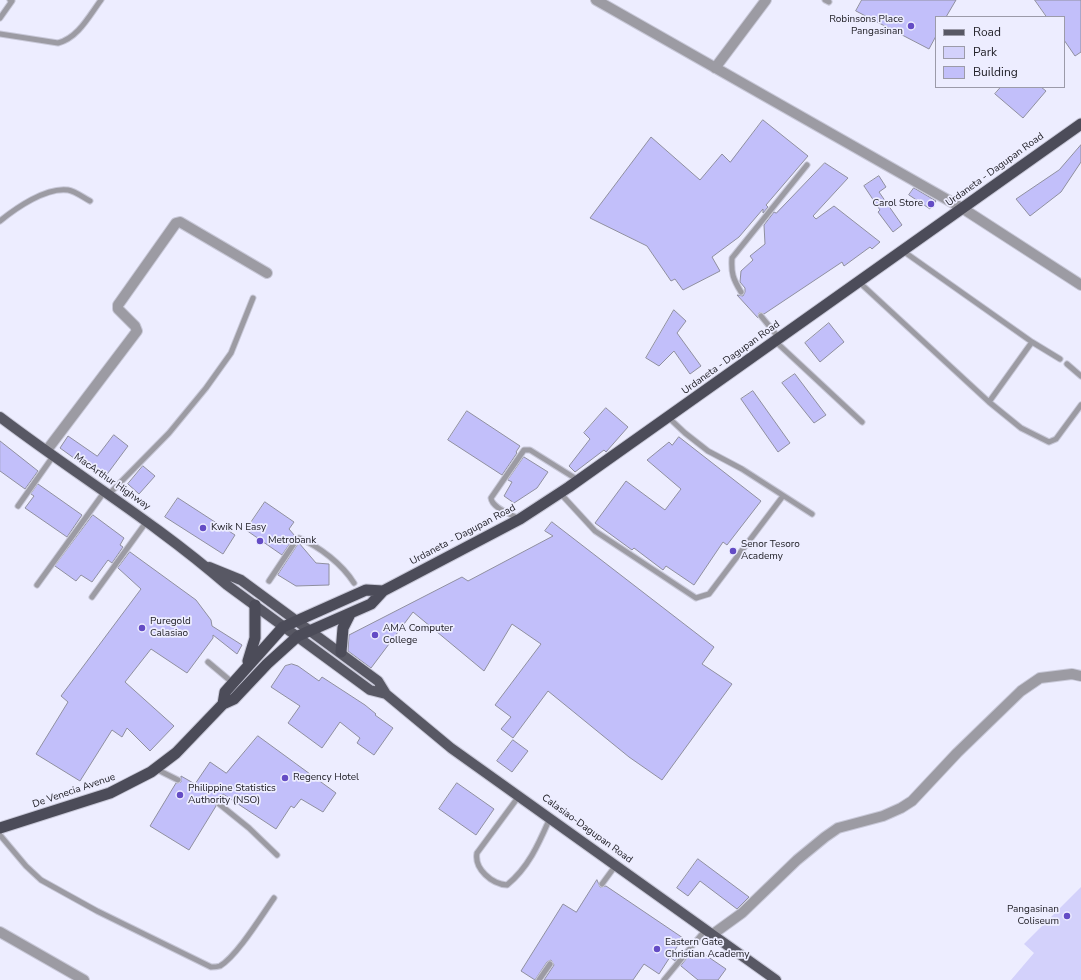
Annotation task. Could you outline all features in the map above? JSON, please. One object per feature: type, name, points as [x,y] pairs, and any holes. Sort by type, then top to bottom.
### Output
[{"type":"highway","name":"Urdaneta - Dagupan Road","points":[[310,630],[371,604],[383,591],[520,519],[579,481],[1081,124]]},
{"type":"highway","name":"Urdaneta - Dagupan Road","points":[[297,620],[366,590],[383,591]]},
{"type":"highway","points":[[246,667],[252,652],[255,638],[255,605]]},
{"type":"highway","points":[[341,652],[342,628],[350,614]]},
{"type":"highway","name":"De Venecia Avenue","points":[[223,704],[225,692],[246,667],[283,627],[297,620]]},
{"type":"highway","name":"De Venecia Avenue","points":[[0,828],[110,793],[156,769],[176,753],[223,704],[234,699],[267,664],[298,636],[310,630]]},
{"type":"main road","name":"MacArthur Highway","points":[[1,419],[147,521],[209,568],[227,585],[283,627]]},
{"type":"main road","name":"MacArthur Highway","points":[[209,568],[241,580],[310,630]]},
{"type":"main road","name":"Calasiao-Dagupan Road","points":[[283,627],[298,636],[370,690],[386,694]]},
{"type":"main road","name":"Calasiao-Dagupan Road","points":[[310,630],[378,681],[386,694],[451,748],[776,980]]},
{"type":"street","points":[[596,0],[962,208],[1081,284]]},
{"type":"street","points":[[715,68],[766,0]]},
{"type":"street","points":[[50,453],[137,331],[135,326],[118,309],[118,305],[176,223],[180,222],[267,273]]},
{"type":"street","points":[[709,932],[742,913],[797,860],[838,828],[883,816],[912,801],[1000,710],[1040,678],[1072,674],[1081,676]]},
{"type":"street","points":[[0,932],[84,980]]},
{"type":"lane","points":[[0,18],[12,1],[10,0]]},
{"type":"lane","points":[[0,34],[58,42],[67,40],[76,34],[101,0]]},
{"type":"lane","points":[[741,292],[733,280],[731,272],[732,258],[807,165]]},
{"type":"lane","points":[[0,221],[14,210],[47,193],[68,190],[90,201]]},
{"type":"lane","points":[[903,250],[1032,342],[1060,360]]},
{"type":"lane","points":[[858,282],[989,402],[1021,428],[1048,442],[1056,439],[1081,404]]},
{"type":"lane","points":[[37,585],[107,492],[169,433],[206,388],[231,353],[252,298]]},
{"type":"lane","points":[[761,316],[777,339],[862,422]]},
{"type":"lane","points":[[989,402],[1032,342]]},
{"type":"lane","points":[[1067,364],[1081,376]]},
{"type":"lane","points":[[669,418],[685,433],[708,450],[742,469],[812,514]]},
{"type":"lane","points":[[520,519],[495,506],[491,502],[491,498],[524,450],[530,450],[579,481]]},
{"type":"lane","points":[[18,506],[50,453]]},
{"type":"lane","points":[[560,493],[595,531],[696,598],[708,594],[783,496]]},
{"type":"lane","points":[[92,597],[147,521]]},
{"type":"lane","points":[[269,581],[297,539],[300,538],[346,570],[354,583]]},
{"type":"lane","points":[[208,662],[233,683]]},
{"type":"lane","points":[[156,769],[178,780]]},
{"type":"lane","points":[[519,796],[477,853],[475,859],[478,865],[493,882],[507,885],[520,874],[535,851],[550,818]]},
{"type":"lane","points":[[218,803],[249,828],[277,855]]},
{"type":"lane","points":[[0,835],[26,866],[41,880],[97,911],[211,968],[218,967],[235,951],[274,898]]},
{"type":"lane","points":[[602,884],[616,865]]},
{"type":"lane","points":[[664,980],[709,932]]},
{"type":"lane","points":[[539,980],[550,964]]},
{"type":"green space","name":"Pangasinan Coliseum","points":[[1081,887],[1081,980],[1011,980],[1034,953],[1024,944]]},
{"type":"building","name":"Robinsons Place Pangasinan","points":[[862,0],[956,0],[947,16],[935,16],[935,38],[929,49],[856,11]]},
{"type":"building","points":[[1035,0],[1081,0],[1081,52],[1075,56],[1065,41],[1065,16],[1046,16]]},
{"type":"building","points":[[1000,88],[1042,88],[1046,91],[1023,118],[995,94]]},
{"type":"building","points":[[763,120],[808,156],[766,205],[768,207],[763,213],[763,209],[739,237],[712,257],[720,271],[683,290],[675,279],[671,281],[647,246],[590,218],[651,137],[700,180],[722,154],[730,162]]},
{"type":"building","points":[[1081,145],[1081,162],[1061,192],[1030,216],[1016,199],[1059,170]]},
{"type":"building","points":[[825,163],[848,178],[813,216],[816,219],[834,206],[880,242],[872,249],[870,247],[844,266],[842,262],[764,314],[759,313],[758,318],[737,295],[743,296],[745,292],[745,288],[740,282],[741,271],[753,260],[750,256],[765,244],[764,225],[774,212],[776,213]]},
{"type":"building","points":[[879,176],[886,187],[879,192],[902,225],[893,232],[878,212],[880,210],[864,186]]},
{"type":"building","points":[[914,188],[936,201],[930,209],[909,195]]},
{"type":"building","points":[[674,310],[686,321],[677,333],[701,366],[690,374],[674,351],[659,366],[646,358]]},
{"type":"building","points":[[829,323],[844,342],[820,362],[805,343]]},
{"type":"building","points":[[795,374],[826,415],[814,423],[782,383]]},
{"type":"building","points":[[753,391],[790,443],[778,452],[741,399]]},
{"type":"building","points":[[606,408],[628,427],[606,452],[604,450],[575,472],[569,466],[590,439],[584,433]]},
{"type":"building","points":[[467,411],[520,446],[502,475],[448,440]]},
{"type":"building","points":[[114,435],[128,446],[105,477],[80,459],[78,461],[60,448],[68,436],[97,456]]},
{"type":"building","points":[[679,437],[761,501],[727,545],[723,542],[694,585],[666,566],[663,570],[634,548],[632,550],[595,523],[626,481],[665,510],[681,489],[647,460],[669,442],[672,445]]},
{"type":"building","points":[[0,441],[38,471],[25,489],[0,471]]},
{"type":"building","points":[[524,457],[548,472],[537,488],[514,503],[504,496],[512,482],[508,480]]},
{"type":"building","points":[[143,466],[155,476],[139,494],[128,484]]},
{"type":"building","points":[[38,484],[82,515],[67,537],[25,508],[34,496],[31,494]]},
{"type":"building","name":"Kwik N Easy","points":[[178,498],[235,535],[223,554],[165,517]]},
{"type":"building","points":[[265,502],[294,522],[289,529],[295,536],[282,555],[246,530]]},
{"type":"building","points":[[93,515],[124,538],[120,545],[123,547],[112,563],[108,560],[92,582],[81,575],[76,581],[55,566]]},
{"type":"building","points":[[552,522],[714,647],[702,664],[732,684],[662,780],[629,757],[548,691],[513,738],[501,729],[511,717],[495,705],[541,644],[512,624],[484,671],[413,612],[371,668],[348,651],[349,635],[462,577],[468,581],[553,536],[545,531]]},
{"type":"building","points":[[299,543],[316,563],[329,564],[329,585],[296,586],[278,575]]},
{"type":"building","points":[[130,552],[196,600],[211,620],[212,626],[242,645],[237,654],[213,635],[213,638],[187,673],[151,649],[125,682],[174,726],[150,751],[127,728],[122,737],[112,730],[80,781],[36,754],[68,702],[61,696],[141,589],[118,568]]},
{"type":"building","points":[[292,664],[298,666],[319,681],[322,677],[365,705],[376,714],[375,715],[393,728],[374,755],[357,743],[360,738],[340,722],[322,748],[288,723],[300,706],[271,687],[285,666]]},
{"type":"building","points":[[258,736],[336,793],[323,812],[301,799],[294,808],[291,806],[276,829],[223,794],[220,800],[215,801],[216,806],[189,850],[150,826],[176,783],[181,782],[181,776],[195,784],[210,762],[226,773]]},
{"type":"building","points":[[513,740],[528,751],[512,772],[497,761]]},
{"type":"building","points":[[457,783],[494,809],[476,835],[439,809]]},
{"type":"building","points":[[698,859],[749,897],[737,909],[700,881],[688,896],[677,888]]},
{"type":"building","points":[[597,880],[600,887],[606,886],[683,938],[673,953],[681,953],[675,961],[670,957],[659,974],[644,964],[633,980],[544,980],[554,965],[551,960],[547,962],[535,980],[521,971],[563,904],[576,912]]},
{"type":"building","points":[[692,952],[701,952],[726,969],[718,980],[698,980],[681,966]]},
{"type":"place","name":"Robinsons Place Pangasinan","points":[[911,26]]},
{"type":"place","name":"Carol Store","points":[[931,204]]},
{"type":"place","name":"Kwik N Easy","points":[[203,528]]},
{"type":"place","name":"Metrobank","points":[[260,541]]},
{"type":"place","name":"Senor Tesoro Academy","points":[[733,551]]},
{"type":"place","name":"Puregold Calasiao","points":[[142,628]]},
{"type":"place","name":"AMA Computer College","points":[[375,635]]},
{"type":"place","name":"Regency Hotel","points":[[285,778]]},
{"type":"place","name":"Philippine Statistics Authority (NSO)","points":[[180,795]]},
{"type":"place","name":"Pangasinan Coliseum","points":[[1067,916]]},
{"type":"place","name":"Eastern Gate Christian Academy","points":[[657,949]]}]
